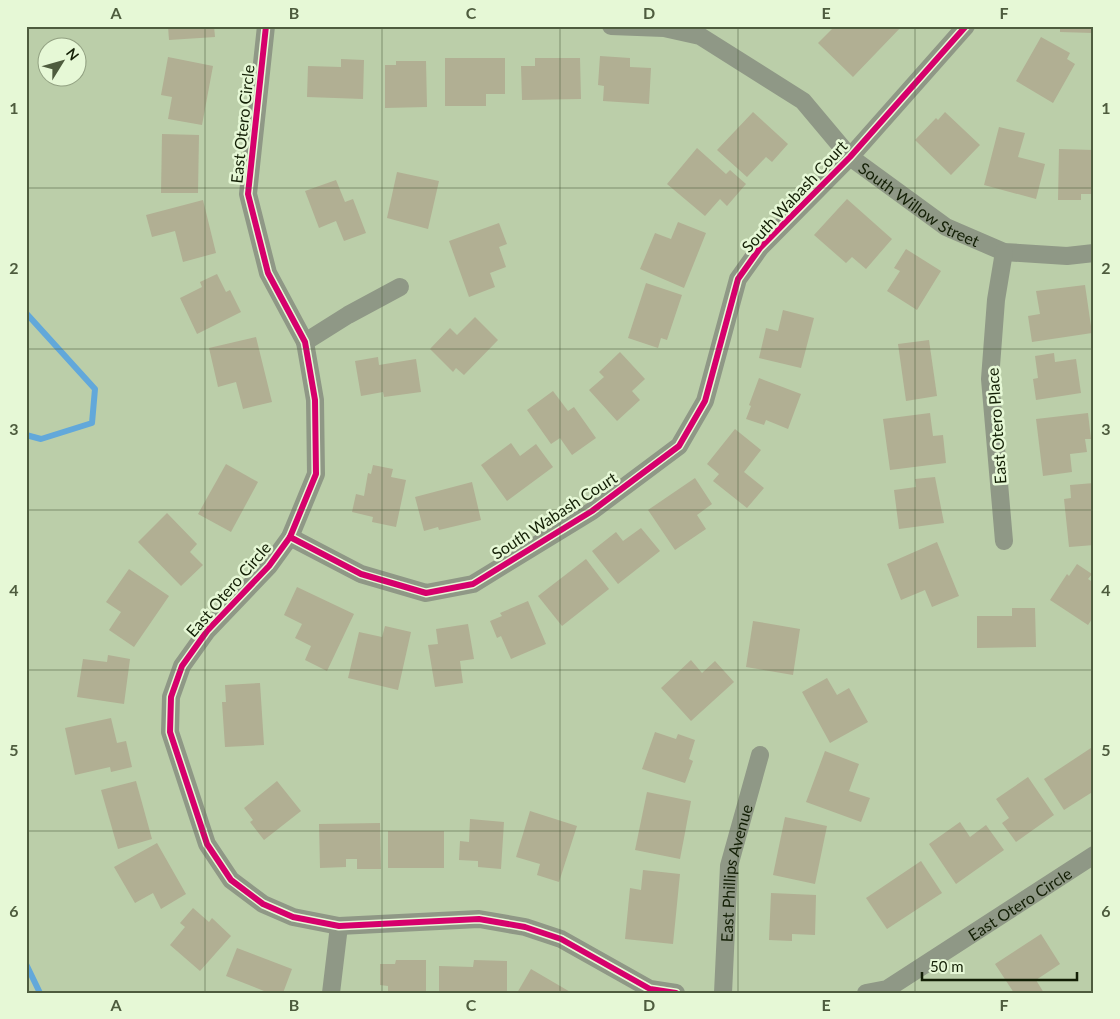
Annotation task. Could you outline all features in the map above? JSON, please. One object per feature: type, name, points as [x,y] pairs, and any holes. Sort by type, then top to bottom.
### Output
[{"type":"street","points":[[266,26],[276,26]]},
{"type":"street","name":"East Otero Circle","points":[[266,26],[248,194],[268,273],[305,342],[315,400],[316,474],[290,537],[269,566],[207,631],[182,666],[171,697],[170,732],[206,844],[231,880],[263,904],[293,917],[339,926],[479,919],[525,927],[561,939],[650,989],[676,993]]},
{"type":"street","name":"South Willow Street","points":[[611,26],[664,27],[700,36],[803,101],[850,157],[946,227],[1004,252],[1067,256],[1094,253]]},
{"type":"street","name":"South Wabash Court","points":[[290,537],[361,574],[426,593],[473,584],[592,512],[679,446],[705,401],[738,279],[760,248],[850,157],[966,26]]},
{"type":"street","name":"East Otero Place","points":[[1004,252],[996,300],[990,379],[1004,541]]},
{"type":"street","points":[[305,342],[348,314],[400,287]]},
{"type":"street","name":"East Phillips Avenue","points":[[723,993],[728,866],[760,755]]},
{"type":"street","name":"East Otero Circle","points":[[866,993],[887,989],[1094,856]]},
{"type":"street","points":[[332,993],[339,926]]},
{"type":"building","points":[[168,26],[214,26],[215,37],[169,40]]},
{"type":"building","points":[[835,26],[859,28],[902,26],[853,77],[818,43]]},
{"type":"building","points":[[1060,26],[1093,26],[1093,33],[1060,32]]},
{"type":"building","points":[[1041,37],[1070,53],[1067,59],[1075,64],[1053,103],[1016,81]]},
{"type":"building","points":[[600,56],[630,58],[630,67],[651,68],[649,104],[603,101],[604,86],[598,85]]},
{"type":"building","points":[[168,57],[213,66],[202,125],[168,119],[172,97],[161,95]]},
{"type":"building","points":[[445,58],[505,58],[505,94],[486,94],[486,106],[445,106]]},
{"type":"building","points":[[535,58],[580,58],[581,99],[522,100],[521,66],[535,66]]},
{"type":"building","points":[[341,59],[364,60],[363,99],[307,97],[308,66],[341,67]]},
{"type":"building","points":[[396,61],[426,61],[427,107],[385,108],[385,65],[396,65]]},
{"type":"building","points":[[753,112],[788,144],[772,162],[766,157],[747,177],[717,150]]},
{"type":"building","points":[[945,112],[980,145],[951,175],[915,140],[936,118],[938,120]]},
{"type":"building","points":[[999,127],[1025,133],[1018,157],[1045,164],[1036,199],[984,185]]},
{"type":"building","points":[[162,134],[199,135],[198,193],[161,193]]},
{"type":"building","points":[[697,148],[726,174],[730,170],[746,184],[727,206],[720,199],[705,216],[667,184]]},
{"type":"building","points":[[1059,149],[1094,150],[1094,194],[1081,194],[1081,200],[1058,200]]},
{"type":"building","points":[[397,172],[439,181],[428,229],[387,218]]},
{"type":"building","points":[[336,180],[345,202],[353,199],[366,233],[344,241],[336,221],[319,228],[305,191]]},
{"type":"building","points":[[847,199],[892,239],[866,269],[852,257],[846,263],[814,235]]},
{"type":"building","points":[[203,200],[216,253],[183,262],[175,231],[152,237],[146,215]]},
{"type":"building","points":[[678,222],[706,233],[684,288],[640,269],[655,233],[671,239]]},
{"type":"building","points":[[499,223],[507,244],[499,247],[506,267],[490,273],[495,287],[469,297],[449,241]]},
{"type":"building","points":[[906,249],[941,271],[917,310],[887,291],[900,271],[894,268]]},
{"type":"building","points":[[217,274],[226,292],[230,290],[241,312],[197,334],[180,298],[202,287],[200,282]]},
{"type":"building","points":[[646,283],[682,295],[667,340],[661,338],[658,348],[628,338]]},
{"type":"building","points":[[1085,285],[1092,333],[1032,342],[1028,316],[1040,314],[1036,291]]},
{"type":"building","points":[[783,310],[814,318],[801,368],[759,358],[766,328],[778,331]]},
{"type":"building","points":[[475,317],[498,340],[464,375],[456,368],[453,372],[430,349],[450,328],[457,335]]},
{"type":"building","points":[[256,337],[272,402],[243,409],[236,382],[218,387],[209,348]]},
{"type":"building","points":[[929,340],[937,396],[906,401],[898,344]]},
{"type":"building","points":[[620,352],[645,379],[632,391],[640,400],[617,421],[589,390],[604,377],[599,372]]},
{"type":"building","points":[[1054,353],[1055,362],[1076,359],[1081,393],[1036,400],[1033,379],[1038,378],[1035,356]]},
{"type":"building","points":[[378,357],[379,365],[416,359],[421,392],[384,397],[383,392],[361,396],[355,361]]},
{"type":"building","points":[[759,378],[801,394],[788,429],[766,420],[764,425],[746,419]]},
{"type":"building","points":[[553,391],[568,411],[574,407],[596,438],[572,455],[560,438],[551,444],[527,410]]},
{"type":"building","points":[[930,413],[933,436],[943,435],[946,463],[890,470],[883,419]]},
{"type":"building","points":[[1088,413],[1091,439],[1085,439],[1087,452],[1070,454],[1072,472],[1043,476],[1036,419]]},
{"type":"building","points":[[735,429],[761,450],[744,472],[764,488],[747,508],[713,481],[719,474],[707,464]]},
{"type":"building","points":[[511,443],[520,456],[536,444],[553,467],[507,501],[481,465]]},
{"type":"building","points":[[226,464],[258,482],[231,532],[198,514]]},
{"type":"building","points":[[373,465],[393,469],[391,477],[406,480],[396,527],[372,522],[373,517],[352,512],[356,494],[364,496],[368,473],[371,474]]},
{"type":"building","points":[[935,477],[944,523],[899,529],[894,490],[916,487],[915,479]]},
{"type":"building","points":[[695,478],[712,504],[697,515],[706,529],[675,550],[648,510]]},
{"type":"building","points":[[472,482],[481,520],[439,530],[438,527],[424,531],[415,497]]},
{"type":"building","points":[[1094,483],[1094,545],[1069,547],[1064,499],[1071,498],[1070,485]]},
{"type":"building","points":[[167,513],[197,544],[190,552],[203,565],[181,586],[138,542]]},
{"type":"building","points":[[641,528],[660,551],[618,584],[592,551],[616,532],[623,541]]},
{"type":"building","points":[[937,542],[959,596],[932,607],[925,590],[901,600],[887,564]]},
{"type":"building","points":[[586,559],[609,589],[562,626],[538,596]]},
{"type":"building","points":[[1077,564],[1092,574],[1088,579],[1094,583],[1094,616],[1088,625],[1050,600],[1067,574],[1069,576]]},
{"type":"building","points":[[129,569],[169,596],[134,647],[109,630],[121,612],[106,602]]},
{"type":"building","points":[[297,587],[354,614],[327,671],[305,660],[311,646],[295,638],[302,624],[284,615]]},
{"type":"building","points":[[528,601],[546,644],[511,659],[501,636],[497,638],[490,621],[502,616],[500,613]]},
{"type":"building","points":[[1012,608],[1035,608],[1036,647],[977,648],[977,616],[1012,616]]},
{"type":"building","points":[[753,621],[800,629],[793,675],[746,667]]},
{"type":"building","points":[[468,624],[474,659],[460,661],[463,683],[435,687],[428,645],[438,644],[436,629]]},
{"type":"building","points":[[385,626],[411,632],[398,690],[348,678],[359,632],[382,637]]},
{"type":"building","points":[[108,655],[130,659],[124,704],[77,697],[83,659],[107,662]]},
{"type":"building","points":[[691,660],[702,673],[715,661],[734,682],[691,721],[661,688]]},
{"type":"building","points":[[827,678],[837,695],[849,688],[868,722],[830,743],[802,692]]},
{"type":"building","points":[[260,683],[264,745],[225,747],[222,702],[226,702],[225,685]]},
{"type":"building","points":[[111,718],[117,743],[126,741],[132,767],[111,772],[110,767],[75,775],[65,728]]},
{"type":"building","points":[[655,732],[676,739],[678,734],[695,740],[689,759],[693,761],[685,783],[642,769]]},
{"type":"building","points":[[1094,746],[1094,791],[1064,810],[1044,779]]},
{"type":"building","points":[[825,751],[859,764],[849,791],[870,798],[861,822],[806,802]]},
{"type":"building","points":[[1028,777],[1054,815],[1016,842],[1002,823],[1009,818],[996,799]]},
{"type":"building","points":[[136,781],[152,839],[118,849],[101,790]]},
{"type":"building","points":[[277,781],[301,811],[264,840],[250,822],[253,820],[244,808]]},
{"type":"building","points":[[647,792],[691,801],[680,859],[635,850]]},
{"type":"building","points":[[530,811],[577,826],[559,882],[537,875],[540,864],[516,857]]},
{"type":"building","points":[[785,817],[827,826],[815,884],[773,875]]},
{"type":"building","points":[[470,819],[504,822],[501,869],[478,867],[478,861],[459,860],[460,841],[469,842]]},
{"type":"building","points":[[960,822],[970,837],[986,825],[1004,850],[956,884],[929,844]]},
{"type":"building","points":[[380,823],[381,869],[357,869],[357,859],[346,859],[346,867],[320,868],[319,824]]},
{"type":"building","points":[[388,831],[444,831],[444,868],[388,868]]},
{"type":"building","points":[[157,843],[186,894],[161,909],[153,893],[135,903],[114,867]]},
{"type":"building","points":[[921,861],[942,893],[887,929],[866,898]]},
{"type":"building","points":[[643,870],[680,874],[673,944],[625,939],[630,888],[641,890]]},
{"type":"building","points":[[771,893],[816,895],[815,935],[792,934],[792,941],[769,940]]},
{"type":"building","points":[[193,908],[209,922],[212,918],[231,936],[200,971],[170,945],[185,927],[180,923]]},
{"type":"building","points":[[1041,934],[1060,964],[1036,980],[1044,993],[1014,993],[995,964]]},
{"type":"building","points":[[237,948],[292,969],[283,993],[269,993],[226,976]]},
{"type":"building","points":[[396,960],[426,960],[426,993],[388,993],[388,986],[380,985],[380,964],[395,964]]},
{"type":"building","points":[[474,960],[507,961],[507,993],[439,993],[439,966],[473,967]]},
{"type":"building","points":[[531,969],[572,993],[517,993]]},
{"type":"waterway","points":[[26,313],[95,389],[92,423],[41,439],[26,435]]},
{"type":"waterway","points":[[26,964],[40,993]]},
{"type":"cycle path","points":[[266,26],[248,194],[268,273],[305,342],[315,400],[316,474],[290,537],[269,566],[207,631],[182,666],[171,697],[170,732],[207,844],[231,880],[263,904],[293,917],[339,926],[479,919],[525,927],[561,939],[650,989],[676,993]]},
{"type":"cycle path","points":[[290,537],[361,574],[426,593],[473,584],[592,511],[679,446],[705,401],[738,279],[760,248],[850,157],[966,26]]}]
